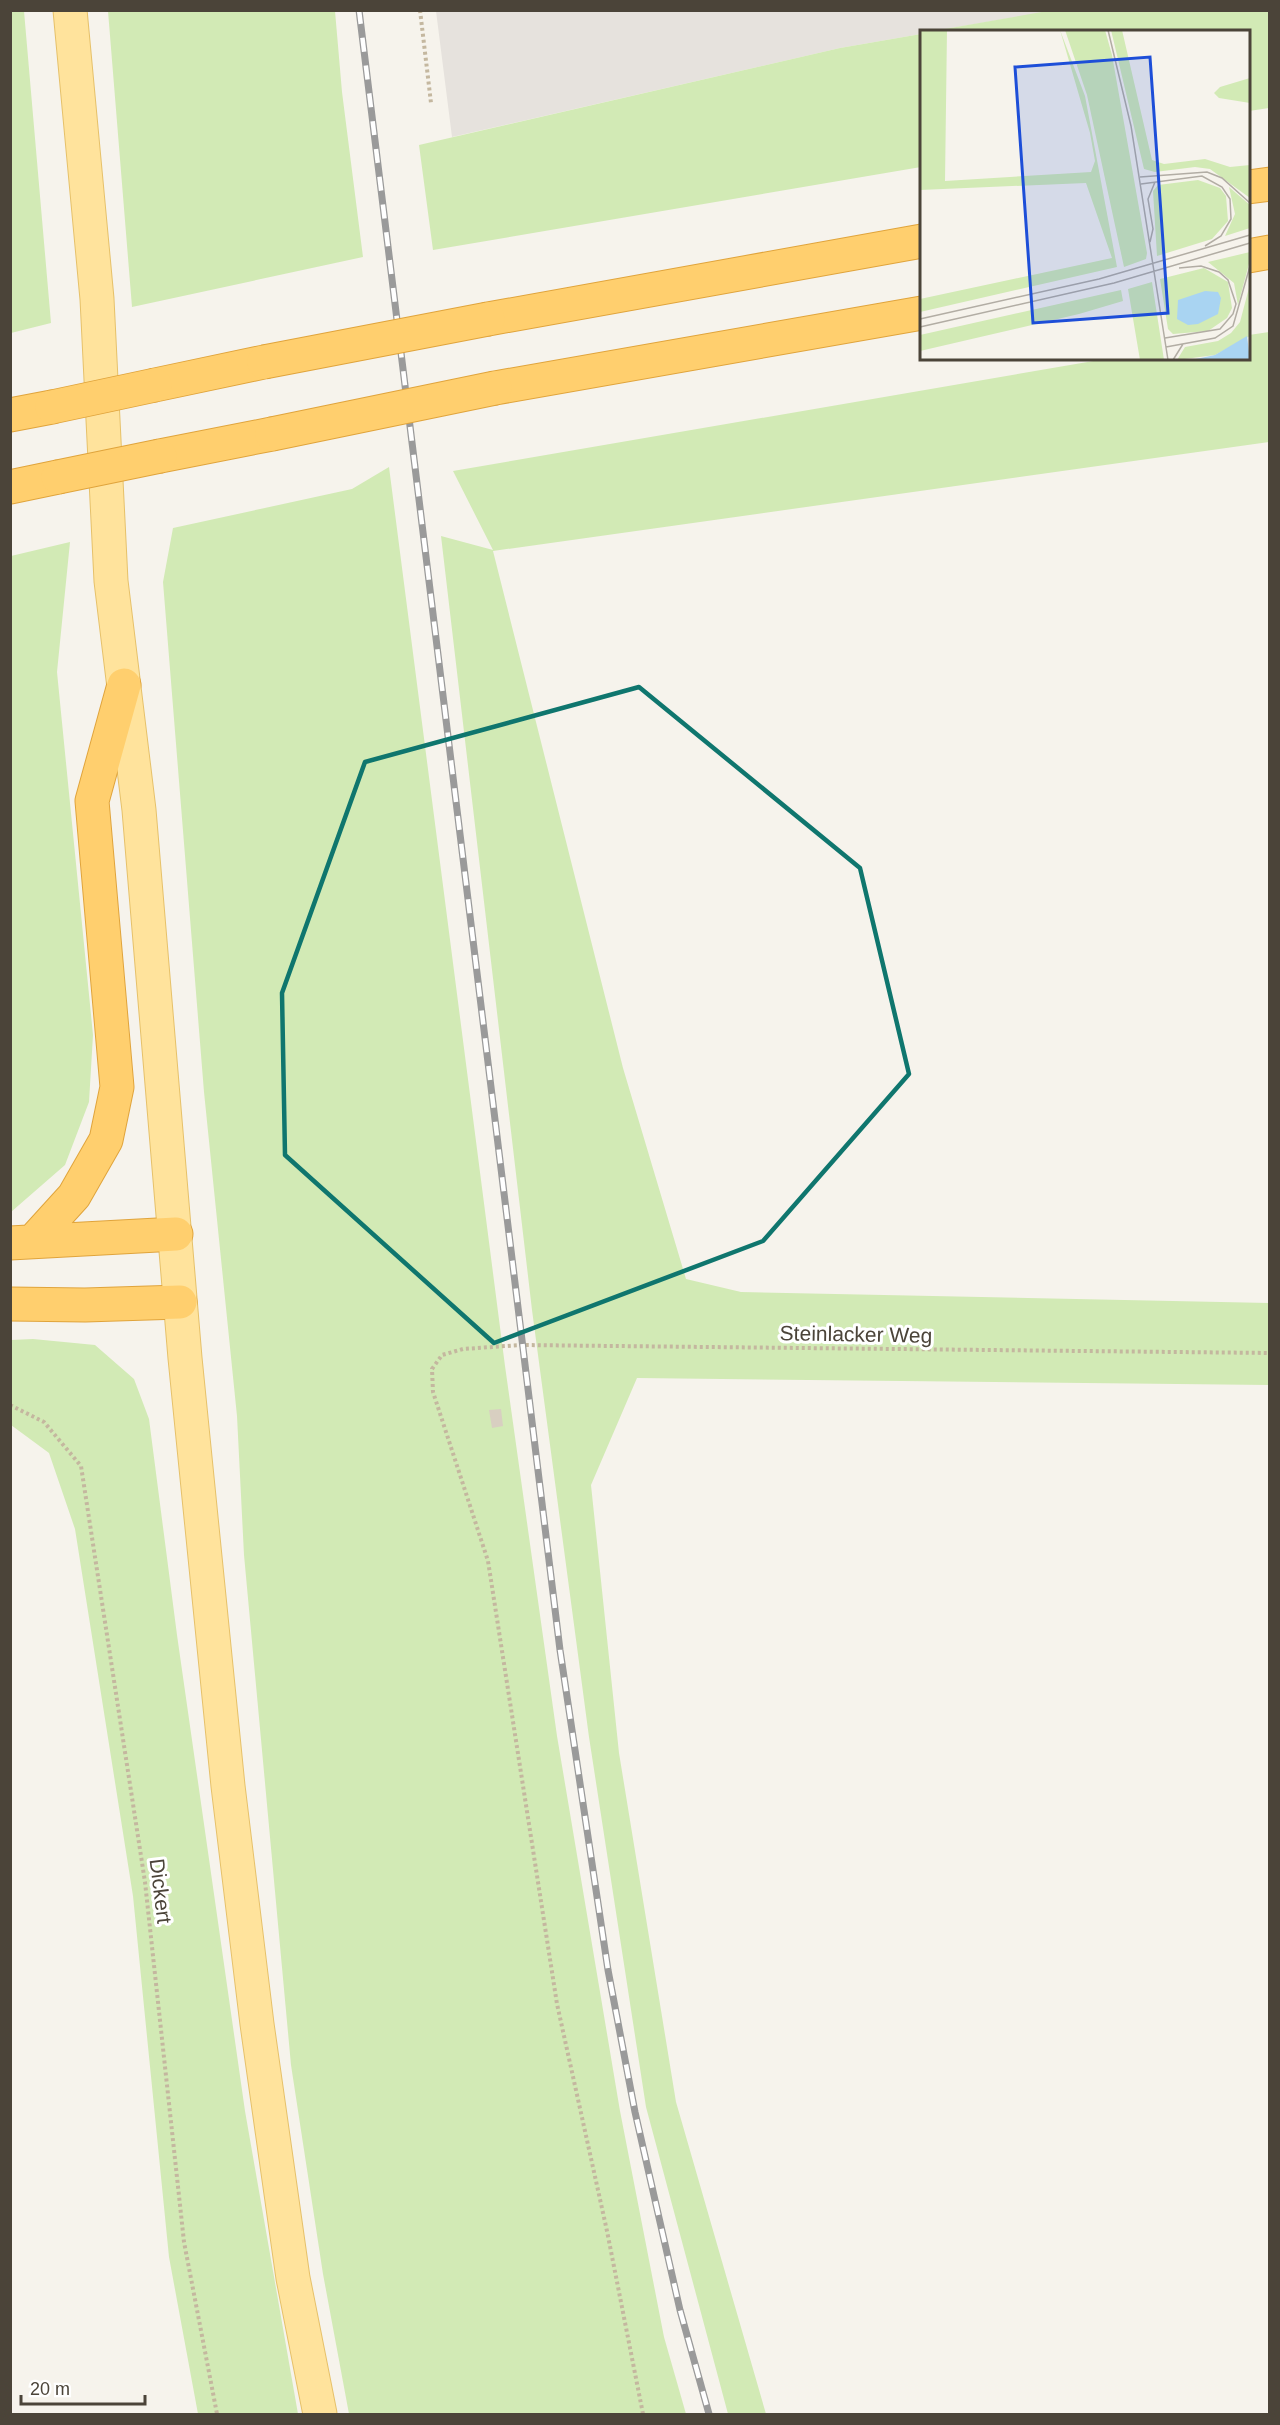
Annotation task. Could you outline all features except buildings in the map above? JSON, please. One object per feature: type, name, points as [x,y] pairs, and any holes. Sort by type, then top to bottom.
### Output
[{"type":"highway","points":[[1250,187],[1269,184]]},
{"type":"highway","points":[[10,415],[264,362],[488,319],[920,241]]},
{"type":"highway","points":[[1250,256],[1269,252]]},
{"type":"highway","points":[[10,487],[495,388],[920,313]]},
{"type":"highway","points":[[22,1241],[74,1196],[106,1140],[117,1087],[92,801],[124,685]]},
{"type":"highway","points":[[22,1241],[176,1234]]},
{"type":"highway","points":[[10,1304],[84,1305],[180,1302]]},
{"type":"main road","points":[[70,10],[97,299],[111,581],[139,810],[180,1302],[228,1786],[257,2024],[293,2278],[320,2415]]},
{"type":"path","points":[[420,10],[431,103]]},
{"type":"path","name":"Steinlacker Weg","points":[[643,2415],[607,2231],[558,2004],[488,1561],[434,1392],[432,1369],[442,1355],[463,1349],[521,1345],[1269,1353]]},
{"type":"path","name":"Dickert","points":[[10,1405],[44,1422],[81,1466],[145,1882],[184,2242],[217,2415]]},
{"type":"highlighted area","points":[[639,687],[860,868],[909,1074],[763,1241],[494,1343],[285,1155],[282,993],[365,762]]},
{"type":"shaded area","points":[[436,11],[1053,11],[939,30],[920,30],[920,34],[840,48],[452,137]]},
{"type":"green space","points":[[1053,10],[1269,11],[1269,108],[1250,111],[1250,30],[939,30]]},
{"type":"green space","points":[[10,11],[24,11],[51,323],[11,333]]},
{"type":"green space","points":[[108,11],[335,11],[342,92],[363,257],[132,307]]},
{"type":"green space","points":[[920,34],[920,167],[433,250],[419,145],[840,48]]},
{"type":"green space","points":[[1269,332],[1269,442],[493,551],[623,1068],[686,1279],[741,1292],[1269,1303],[1269,1385],[637,1378],[591,1485],[619,1753],[676,2102],[766,2414],[728,2414],[646,2107],[589,1737],[532,1310],[441,536],[493,550],[453,471],[1099,360],[1250,360],[1250,335]]},
{"type":"green space","points":[[389,467],[505,1366],[557,1736],[620,2111],[664,2337],[686,2414],[349,2414],[323,2274],[291,2065],[244,1555],[237,1416],[204,1092],[163,582],[173,528],[352,489]]},
{"type":"green space","points":[[70,542],[57,672],[93,1035],[89,1102],[65,1165],[11,1212],[11,556]]},
{"type":"green space","points":[[33,1339],[95,1345],[134,1379],[149,1419],[177,1635],[245,2111],[298,2414],[198,2414],[169,2257],[133,1896],[75,1529],[49,1453],[11,1425],[11,1340]]},
{"type":"railway","points":[[359,10],[560,1650],[608,1970],[635,2112],[680,2310],[709,2414]]}]
